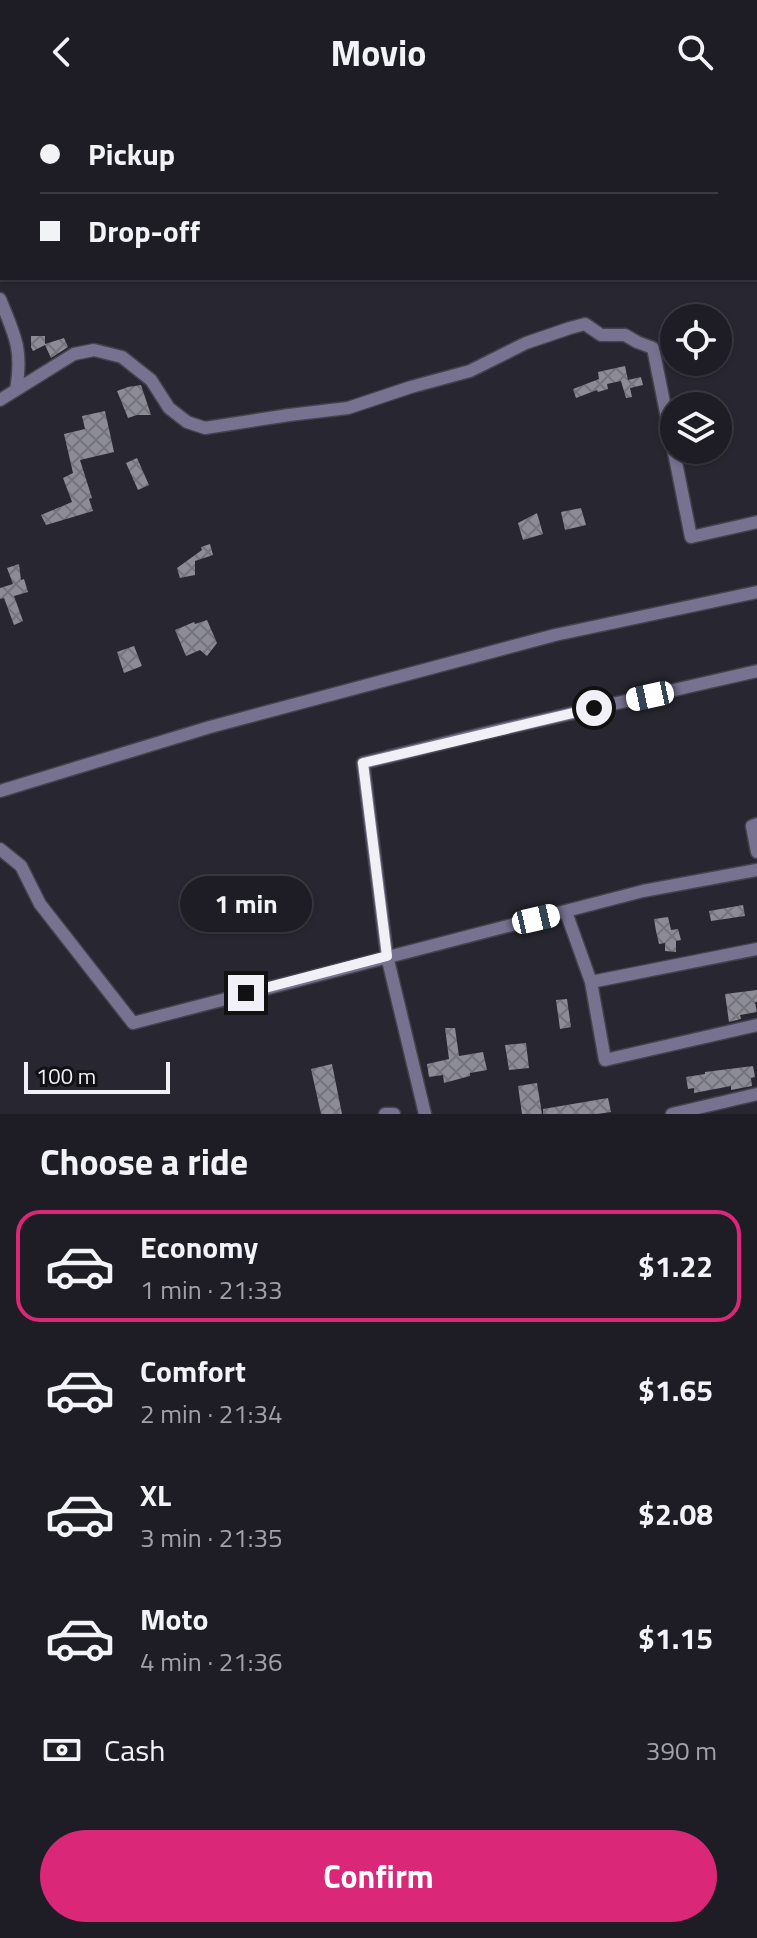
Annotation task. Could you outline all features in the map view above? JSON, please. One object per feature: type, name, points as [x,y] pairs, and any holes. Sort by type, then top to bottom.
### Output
[{"type":"street","points":[[0,299],[18,345],[16,390]]},
{"type":"street","points":[[0,400],[74,354],[94,350],[122,357],[151,380],[169,408],[187,422],[205,428],[348,408],[470,371],[526,343],[585,324],[601,335],[625,335],[653,348],[691,537],[757,522]]},
{"type":"street","points":[[0,791],[210,727],[555,635],[757,592]]},
{"type":"street","points":[[425,1114],[387,956],[363,763],[757,671]]},
{"type":"street","points":[[757,824],[752,826],[757,852]]},
{"type":"street","points":[[0,849],[21,866],[40,904],[133,1023],[643,891],[757,870]]},
{"type":"street","points":[[566,912],[591,982],[605,1060],[757,1025]]},
{"type":"street","points":[[591,982],[757,949]]},
{"type":"street","points":[[672,1114],[757,1094]]},
{"type":"street","points":[[385,1114],[394,1114]]},
{"type":"building","points":[[31,336],[45,336],[45,344],[64,338],[68,347],[51,358],[45,345],[33,351]]},
{"type":"building","points":[[625,366],[628,380],[641,377],[643,385],[630,388],[632,397],[626,398],[621,381],[607,384],[608,389],[576,398],[573,389],[599,379],[598,372]]},
{"type":"building","points":[[141,385],[151,415],[128,418],[117,391]]},
{"type":"building","points":[[105,411],[114,452],[80,460],[93,511],[46,525],[41,515],[72,502],[63,478],[73,473],[64,434],[85,429],[82,416]]},
{"type":"building","points":[[137,458],[149,485],[138,490],[126,463]]},
{"type":"building","points":[[581,508],[586,525],[565,530],[561,512]]},
{"type":"building","points":[[537,513],[543,534],[523,540],[518,523]]},
{"type":"building","points":[[210,544],[213,555],[195,561],[195,575],[180,578],[177,568],[202,550],[201,547]]},
{"type":"building","points":[[19,564],[21,580],[24,579],[28,592],[14,596],[23,621],[14,625],[4,598],[0,599],[0,588],[13,584],[7,568]]},
{"type":"building","points":[[207,620],[217,643],[207,656],[200,650],[186,656],[175,630]]},
{"type":"building","points":[[134,646],[142,666],[124,673],[117,652]]},
{"type":"building","points":[[743,905],[745,916],[711,921],[709,911]]},
{"type":"building","points":[[668,917],[671,930],[678,929],[681,940],[676,941],[676,952],[665,951],[665,943],[659,944],[656,931],[654,919]]},
{"type":"building","points":[[757,990],[757,1012],[740,1015],[741,1019],[729,1022],[725,994]]},
{"type":"building","points":[[567,999],[571,1027],[560,1029],[556,1000]]},
{"type":"building","points":[[445,1028],[455,1028],[459,1056],[483,1052],[487,1070],[444,1083],[443,1075],[429,1077],[427,1064],[449,1059]]},
{"type":"building","points":[[526,1043],[529,1068],[509,1070],[505,1045]]},
{"type":"building","points":[[332,1064],[342,1114],[321,1114],[311,1069]]},
{"type":"building","points":[[753,1066],[755,1077],[751,1078],[752,1086],[731,1090],[731,1086],[694,1093],[694,1088],[688,1089],[686,1077]]},
{"type":"building","points":[[537,1083],[542,1114],[522,1114],[518,1086]]},
{"type":"building","points":[[608,1098],[611,1112],[543,1114],[543,1109]]},
{"type":"route","points":[[246,993],[387,956],[363,763],[594,708]]}]
